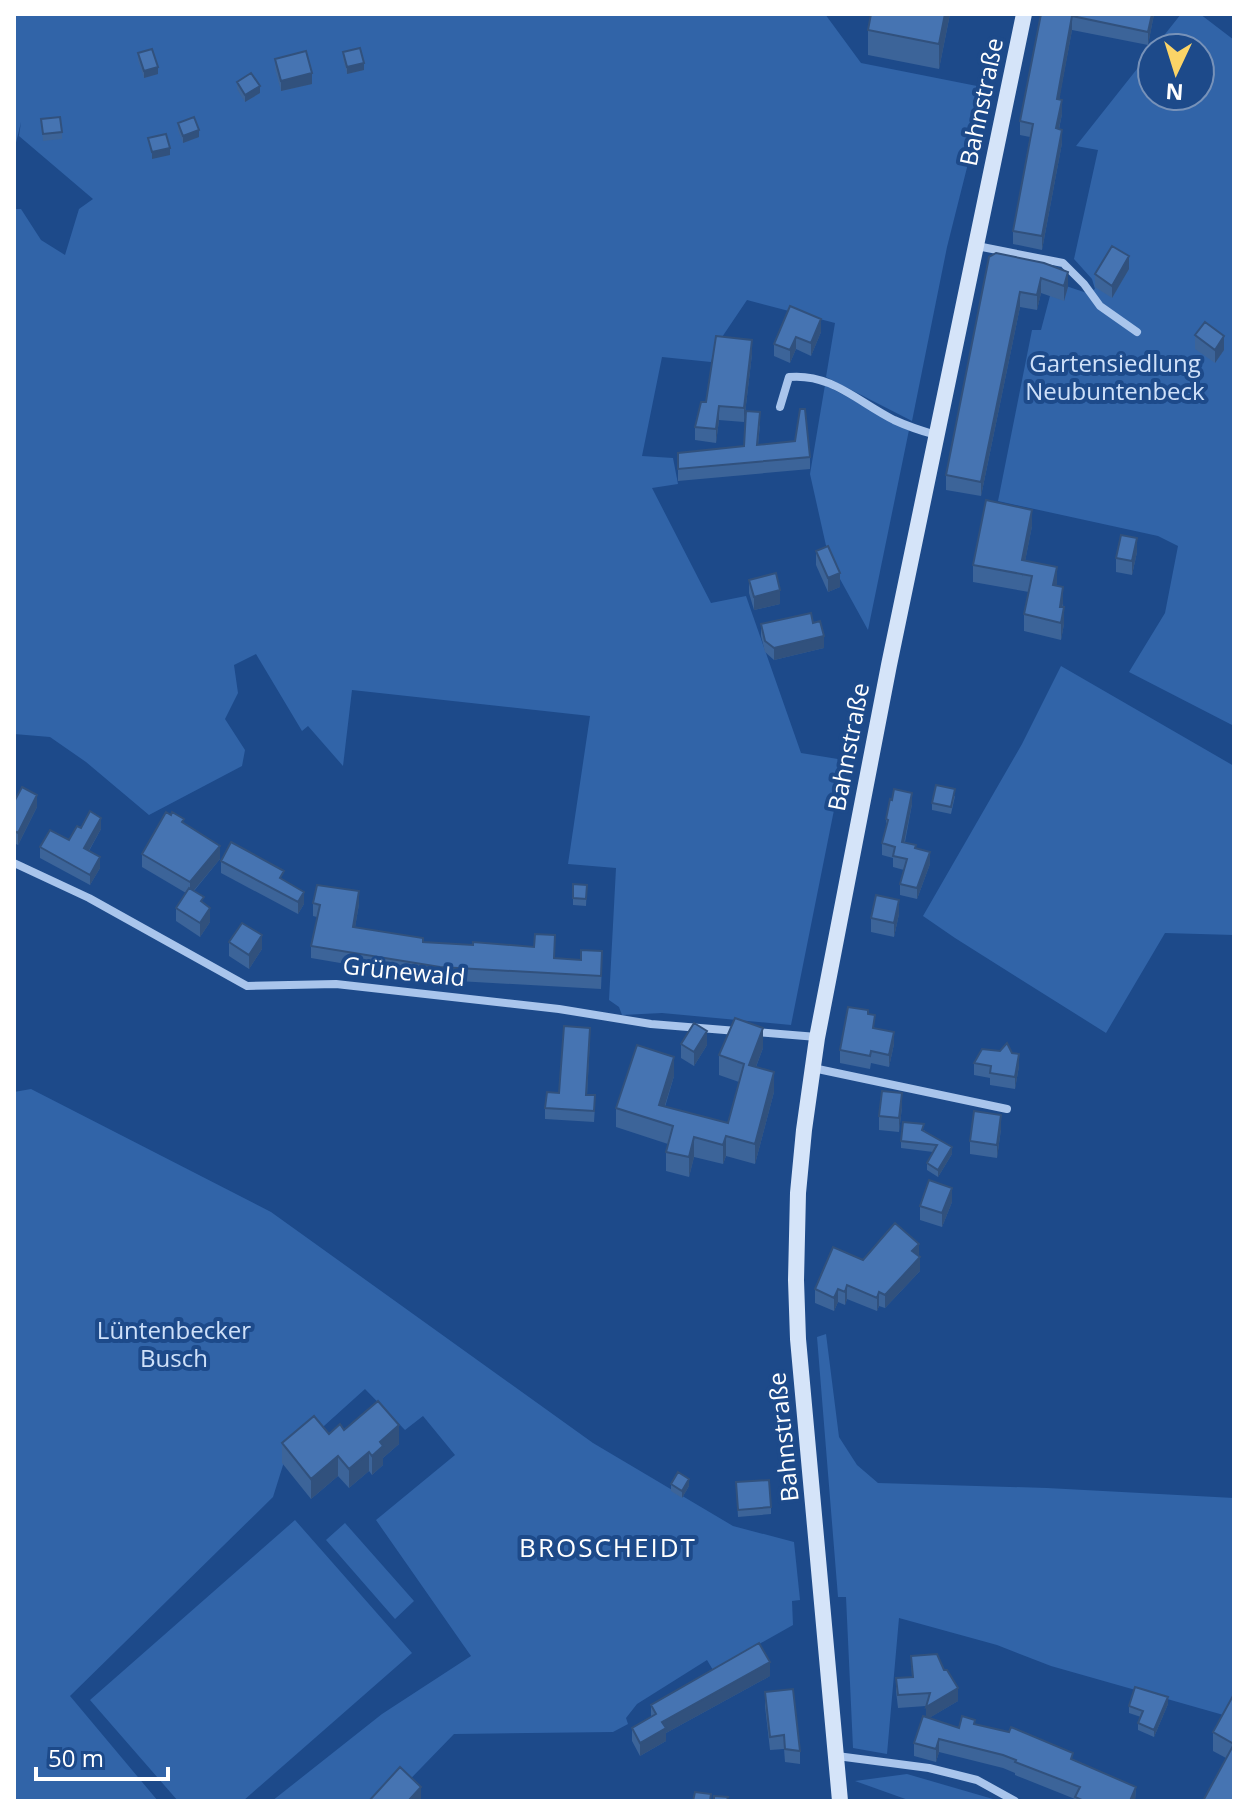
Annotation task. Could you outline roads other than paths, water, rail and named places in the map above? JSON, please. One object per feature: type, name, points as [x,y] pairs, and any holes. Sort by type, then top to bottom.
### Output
[{"type":"main road","name":"Bahnstraße","points":[[840,1801],[797,1311],[798,1193],[817,1038],[936,435],[1024,14]]},
{"type":"street","points":[[976,246],[1063,263],[1100,306],[1137,332]]},
{"type":"street","points":[[780,407],[789,377],[806,376],[828,381],[893,419],[936,435]]},
{"type":"street","name":"Grünewald","points":[[14,863],[89,898],[247,986],[336,984],[559,1009],[651,1024],[817,1038]]},
{"type":"street","points":[[812,1068],[1007,1109]]},
{"type":"street","points":[[837,1756],[929,1768],[977,1780],[1015,1801]]},
{"type":"district","name":"BROSCHEIDT","points":[[608,1548]]},
{"type":"park label","name":"Gartensiedlung Neubuntenbeck","points":[[1115,378]]},
{"type":"park label","name":"Lüntenbecker Busch","points":[[174,1345]]}]
